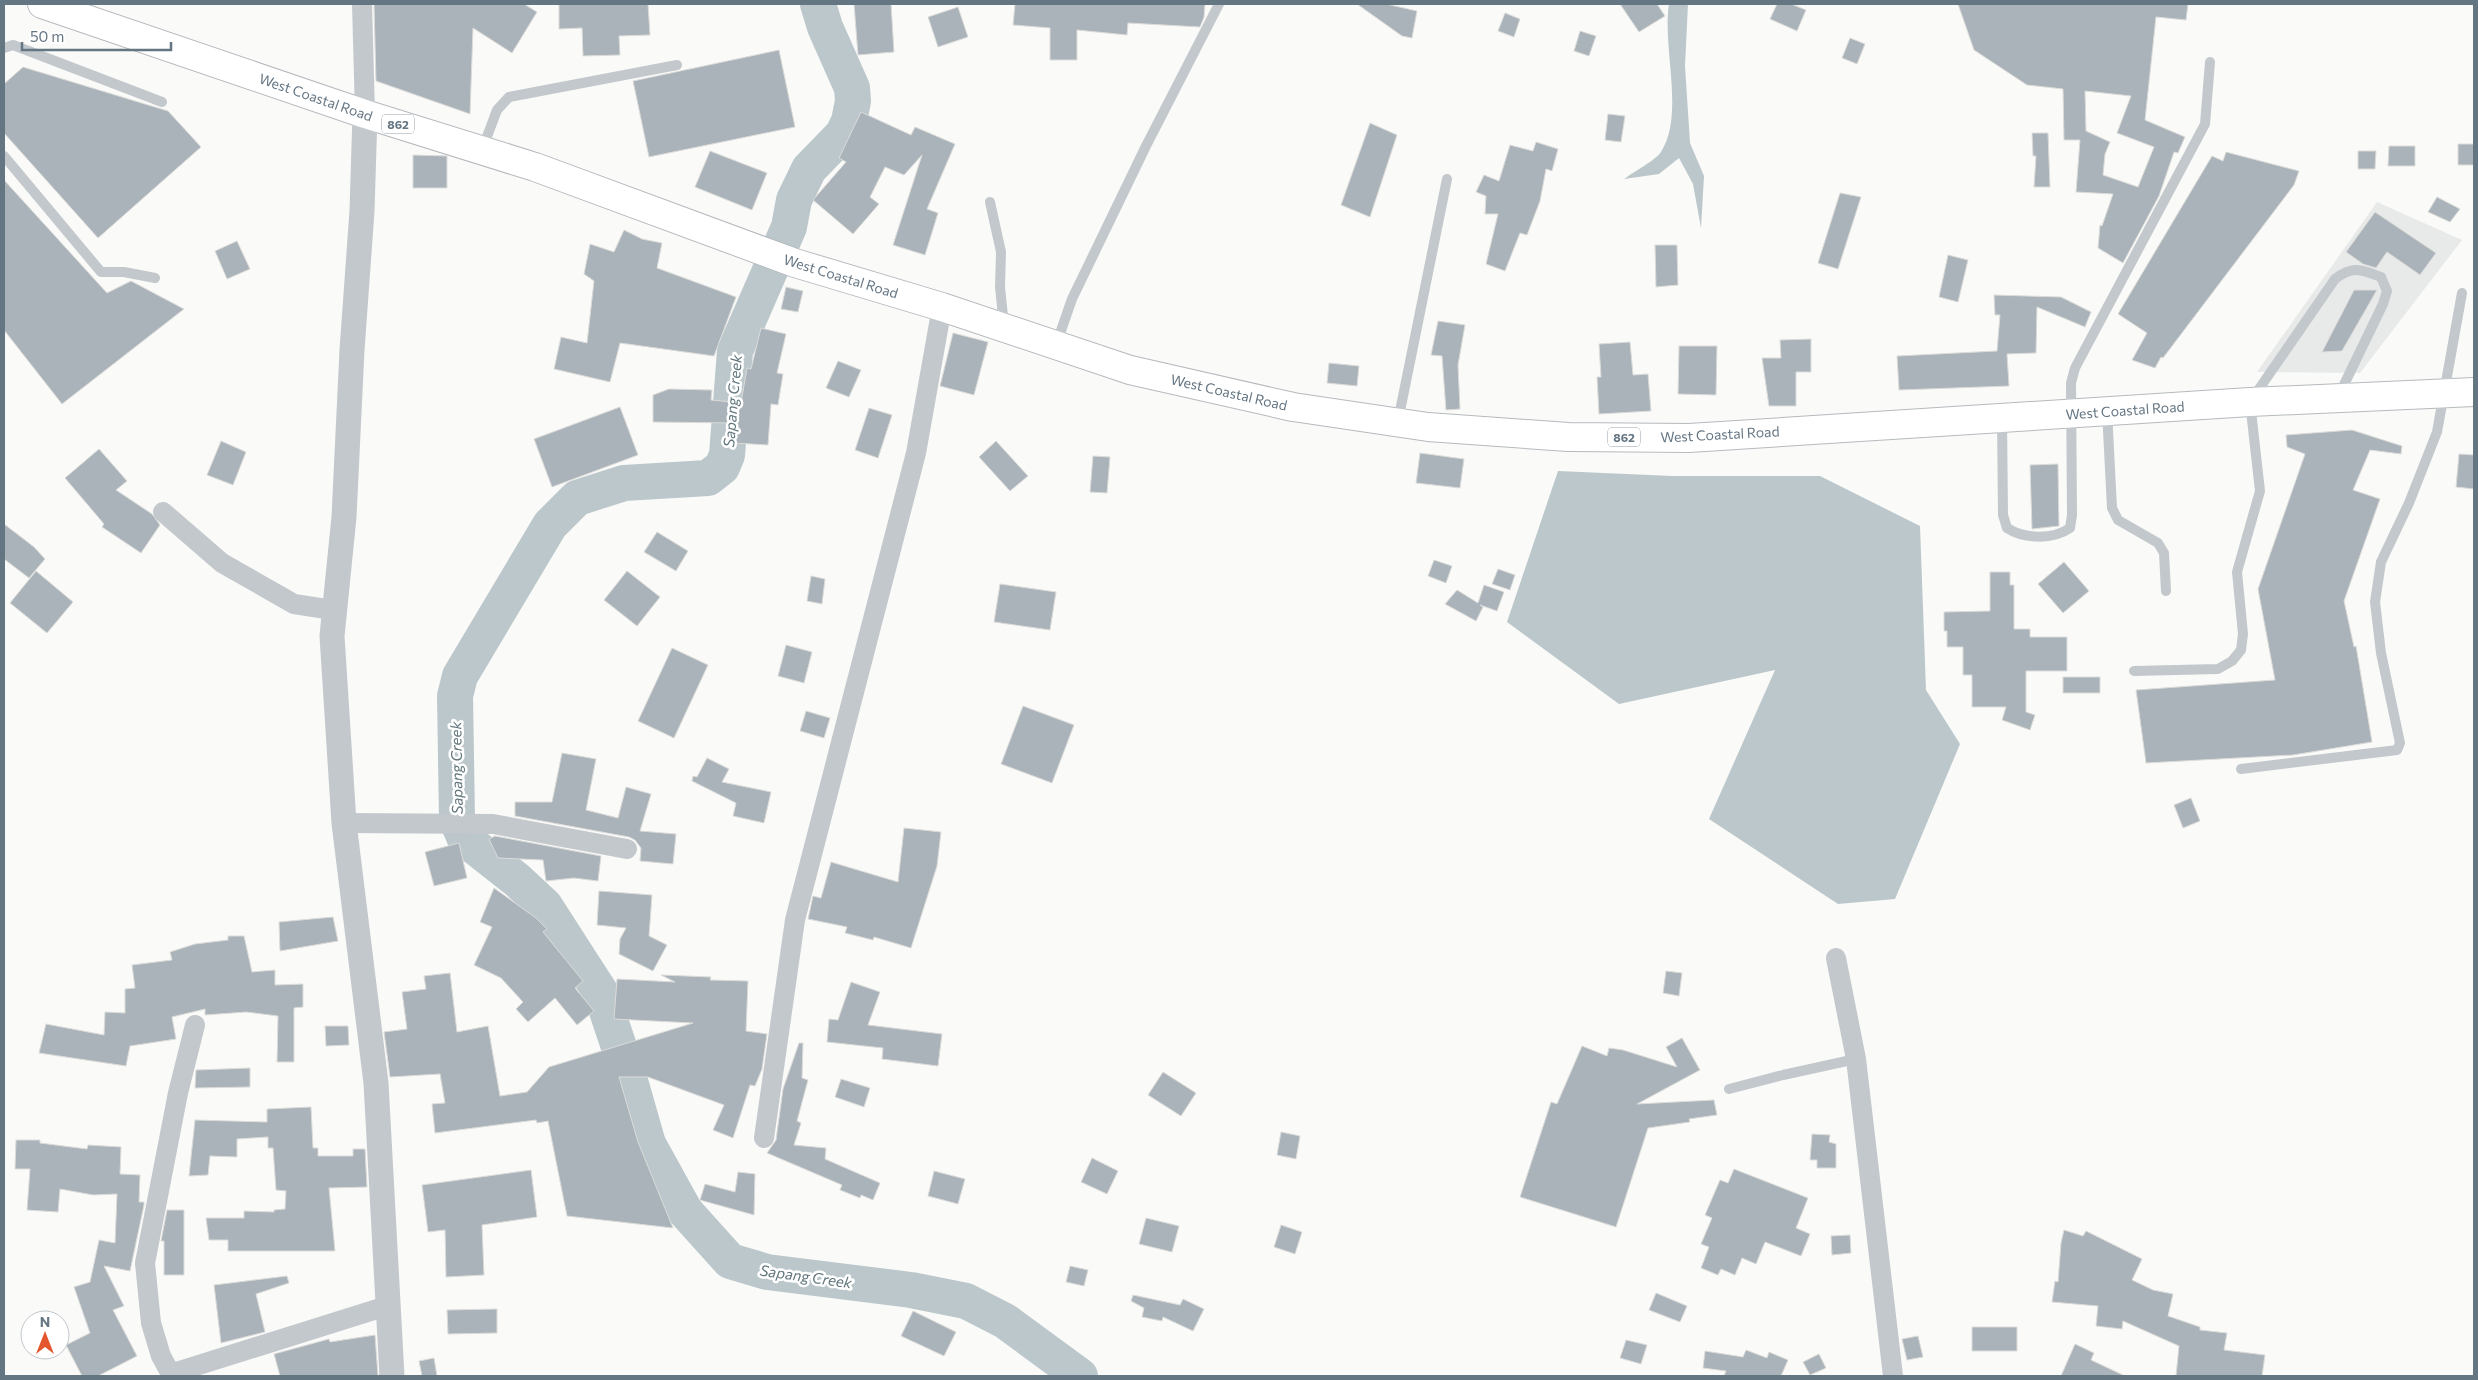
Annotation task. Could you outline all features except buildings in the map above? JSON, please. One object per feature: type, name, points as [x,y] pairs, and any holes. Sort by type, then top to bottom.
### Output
[{"type":"main road","name":"West Coastal Road","points":[[42,4],[364,114],[535,167],[795,263],[942,307],[1130,370],[1293,407],[1398,421],[1428,427],[1568,437],[1689,438],[2107,410],[2474,392]]},
{"type":"street","points":[[362,4],[364,114],[362,211],[352,350],[344,517],[332,636],[344,823],[376,1083],[390,1305],[392,1376]]},
{"type":"street","points":[[764,1138],[795,920],[916,453],[942,307]]},
{"type":"street","points":[[163,512],[222,563],[294,604],[334,610]]},
{"type":"street","points":[[344,823],[442,822],[493,824],[627,849]]},
{"type":"street","points":[[1836,958],[1856,1059],[1893,1376]]},
{"type":"street","points":[[195,1025],[178,1093],[144,1263],[151,1323],[161,1356],[171,1375],[390,1305]]},
{"type":"lane","points":[[1056,346],[1072,299],[1146,146],[1219,4]]},
{"type":"lane","points":[[4,48],[13,45],[162,102]]},
{"type":"lane","points":[[2002,417],[2003,515],[2007,528],[2019,536],[2060,535],[2070,528],[2072,515],[2071,383],[2075,368],[2205,124],[2210,62]]},
{"type":"lane","points":[[482,150],[498,110],[509,97],[677,65]]},
{"type":"lane","points":[[4,156],[101,272],[124,272],[155,278]]},
{"type":"lane","points":[[1398,421],[1446,179]]},
{"type":"lane","points":[[990,202],[1001,252],[1000,287],[1004,329]]},
{"type":"lane","points":[[2134,671],[2218,669],[2232,661],[2241,650],[2243,634],[2237,572],[2260,492],[2250,402],[2335,279],[2347,270],[2360,270],[2382,277],[2387,291],[2383,304],[2337,398]]},
{"type":"lane","points":[[2241,769],[2396,750],[2400,743],[2381,653],[2375,602],[2382,562],[2438,432],[2443,394],[2462,294]]},
{"type":"lane","points":[[2107,410],[2112,508],[2118,520],[2158,543],[2164,553],[2166,591]]},
{"type":"lane","points":[[1729,1089],[1856,1059]]},
{"type":"shaded area","points":[[1669,4],[1688,4],[1685,66],[1690,143],[1704,176],[1701,228],[1693,184],[1679,158],[1659,174],[1624,179],[1658,155],[1668,137],[1672,100],[1668,40]]},
{"type":"shaded area","points":[[2377,202],[2462,240],[2360,373],[2257,372]]},
{"type":"shaded area","points":[[1558,471],[1672,476],[1820,476],[1920,526],[1926,690],[1960,744],[1895,899],[1838,904],[1709,819],[1775,670],[1619,704],[1507,622]]},
{"type":"waterway","name":"Sapang Creek","points":[[818,4],[825,27],[852,88],[853,101],[849,121],[843,134],[809,169],[794,200],[789,227],[735,351],[727,455],[722,467],[708,478],[624,483],[577,498],[550,525],[460,676],[455,696],[457,820],[465,839],[517,880],[545,906],[601,993],[628,1074],[648,1144],[685,1211],[730,1261],[767,1272],[911,1290],[966,1301],[1005,1321],[1080,1376]]}]
